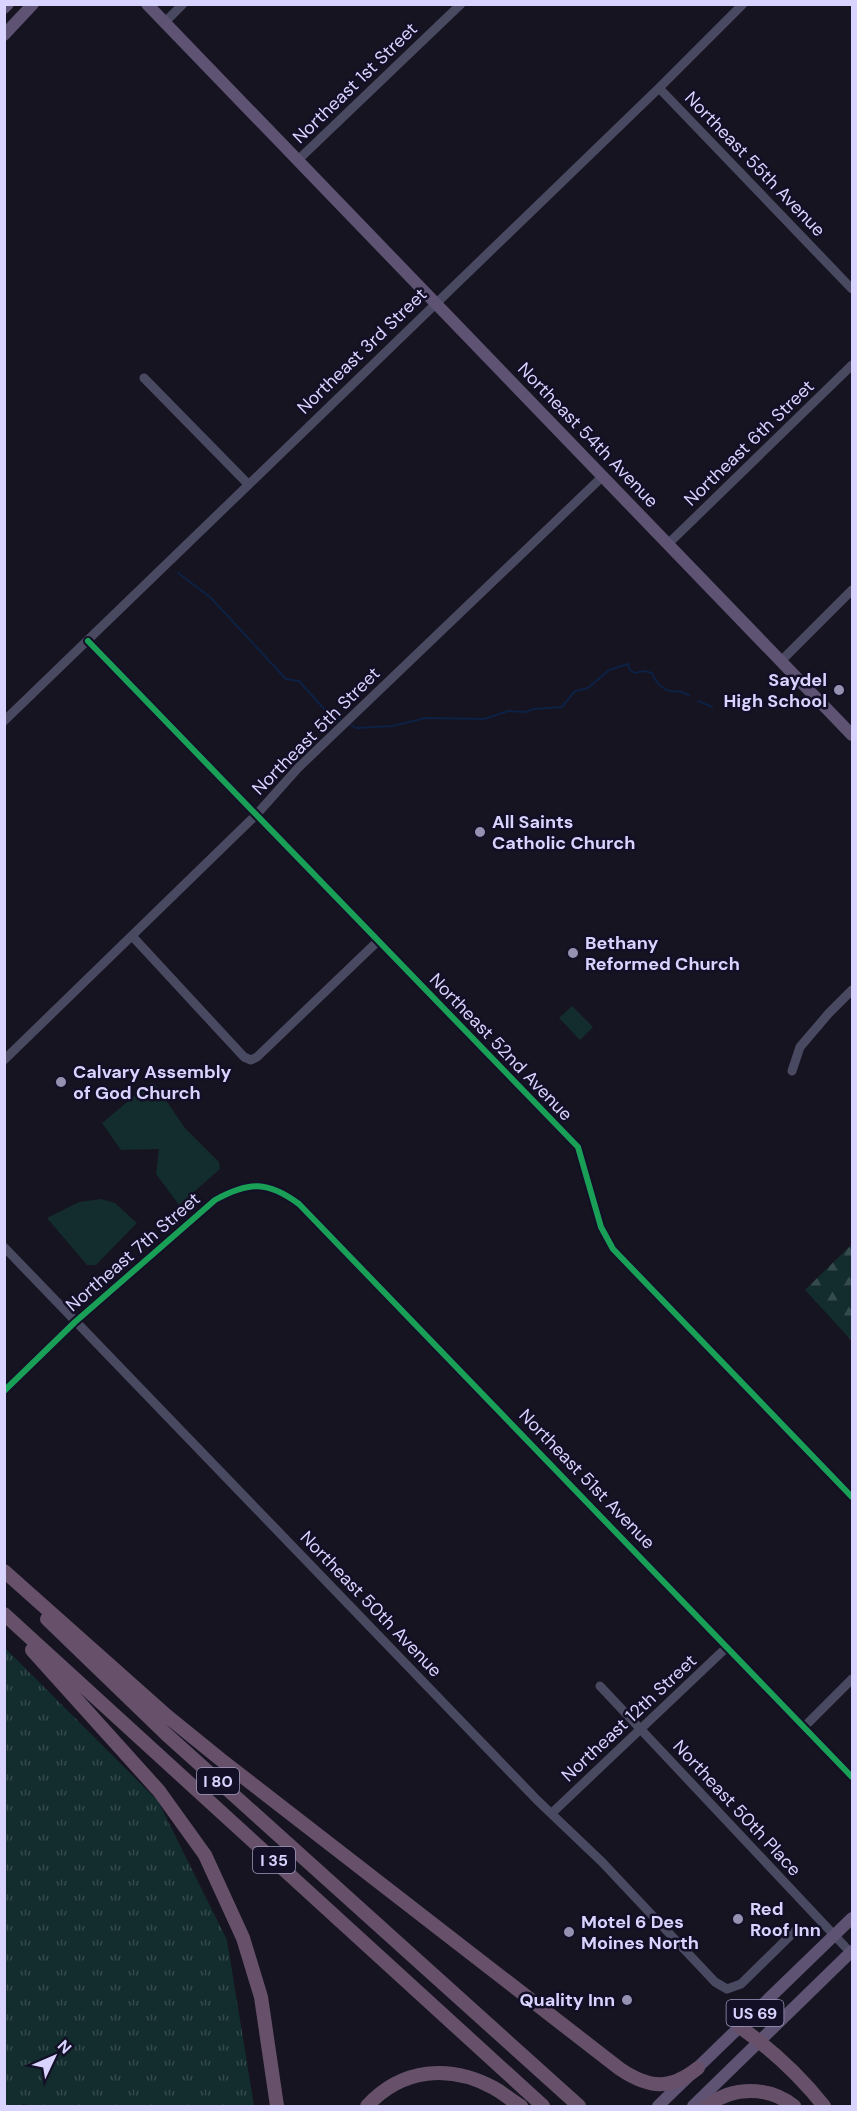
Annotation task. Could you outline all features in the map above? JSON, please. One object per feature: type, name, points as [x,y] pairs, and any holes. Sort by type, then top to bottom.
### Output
[{"type":"highway","points":[[4,1573],[202,1745],[620,2069],[639,2080],[658,2085],[679,2081],[699,2068]]},
{"type":"highway","name":"I 80","points":[[4,1573],[62,1634],[166,1734],[579,2106]]},
{"type":"highway","name":"I 35","points":[[4,1614],[543,2106]]},
{"type":"highway","points":[[4,1620],[159,1791],[205,1855],[243,1938],[261,1997],[277,2106]]},
{"type":"highway","points":[[740,2027],[760,2041],[824,2106]]},
{"type":"highway","points":[[368,2106],[388,2087],[429,2073],[454,2073],[468,2077],[495,2088],[521,2106]]},
{"type":"highway","points":[[707,2106],[729,2095],[751,2090],[772,2094],[794,2106]]},
{"type":"main road","points":[[4,8],[8,4]]},
{"type":"main road","points":[[4,35],[33,4]]},
{"type":"main road","name":"Northeast 54th Avenue","points":[[147,4],[852,735]]},
{"type":"main road","name":"US 69","points":[[658,2106],[852,1918]]},
{"type":"main road","name":"US 69","points":[[693,2106],[852,1952]]},
{"type":"street","points":[[165,22],[183,4]]},
{"type":"street","name":"Northeast 1st Street","points":[[298,160],[461,4]]},
{"type":"street","name":"Northeast 3rd Street","points":[[4,721],[743,4]]},
{"type":"street","name":"Northeast 55th Avenue","points":[[659,88],[852,290]]},
{"type":"street","name":"Northeast 6th Street","points":[[668,544],[852,365]]},
{"type":"street","points":[[144,378],[248,484]]},
{"type":"street","name":"Northeast 5th Street","points":[[4,1060],[257,814],[298,768],[602,477]]},
{"type":"street","points":[[781,661],[852,590]]},
{"type":"street","name":"Northeast 52nd Avenue","points":[[88,641],[578,1147],[601,1227],[613,1249],[852,1497]]},
{"type":"street","points":[[133,937],[244,1058],[251,1060],[257,1057],[378,941]]},
{"type":"street","points":[[792,1071],[804,1041],[852,990]]},
{"type":"street","name":"Northeast 7th Street","points":[[4,1391],[75,1322],[209,1206],[229,1192],[259,1185],[285,1194],[299,1204]]},
{"type":"street","name":"Northeast 51st Avenue","points":[[299,1204],[551,1462],[852,1777]]},
{"type":"street","name":"Northeast 50th Avenue","points":[[4,1247],[537,1800],[602,1862],[716,1982],[727,1989],[741,1984],[796,1930]]},
{"type":"street","name":"Northeast 12th Street","points":[[552,1813],[727,1647]]},
{"type":"street","points":[[804,1726],[852,1679]]},
{"type":"street","name":"Northeast 50th Place","points":[[600,1686],[852,1952]]},
{"type":"green space","points":[[572,1006],[593,1027],[580,1040],[559,1018]]},
{"type":"green space","points":[[150,1083],[154,1083],[185,1128],[219,1162],[220,1169],[179,1205],[156,1174],[159,1149],[121,1150],[102,1123]]},
{"type":"green space","points":[[101,1199],[115,1203],[137,1223],[96,1265],[87,1265],[47,1218],[79,1202]]},
{"type":"green space","points":[[852,1244],[852,1341],[805,1290]]},
{"type":"green space","points":[[4,1647],[158,1801],[227,1940],[254,2106],[33,2106],[23,2104],[5,2106]]},
{"type":"waterway","points":[[178,573],[210,597],[286,679],[299,681],[326,711],[340,719]]},
{"type":"waterway","points":[[351,725],[356,728],[393,726],[425,718],[484,719],[508,711],[525,712],[562,707],[575,691],[588,688],[609,670],[628,664],[630,670],[635,673],[644,671],[652,673],[656,681],[666,690],[689,695]]},
{"type":"waterway","points":[[698,701],[712,707]]},
{"type":"cycle path","points":[[88,641],[578,1147],[601,1227],[613,1249],[852,1497]]},
{"type":"cycle path","points":[[4,1391],[75,1322],[215,1200],[238,1189],[248,1187],[258,1186],[278,1191],[299,1204],[852,1777]]},
{"type":"place","name":"Saydel High School","points":[[839,690]]},
{"type":"place","name":"All Saints Catholic Church","points":[[480,832]]},
{"type":"place","name":"Bethany Reformed Church","points":[[573,953]]},
{"type":"place","name":"Calvary Assembly of God Church","points":[[61,1082]]},
{"type":"place","name":"Red Roof Inn","points":[[738,1919]]},
{"type":"place","name":"Motel 6 Des Moines North","points":[[569,1932]]},
{"type":"place","name":"Quality Inn","points":[[627,2000]]}]
